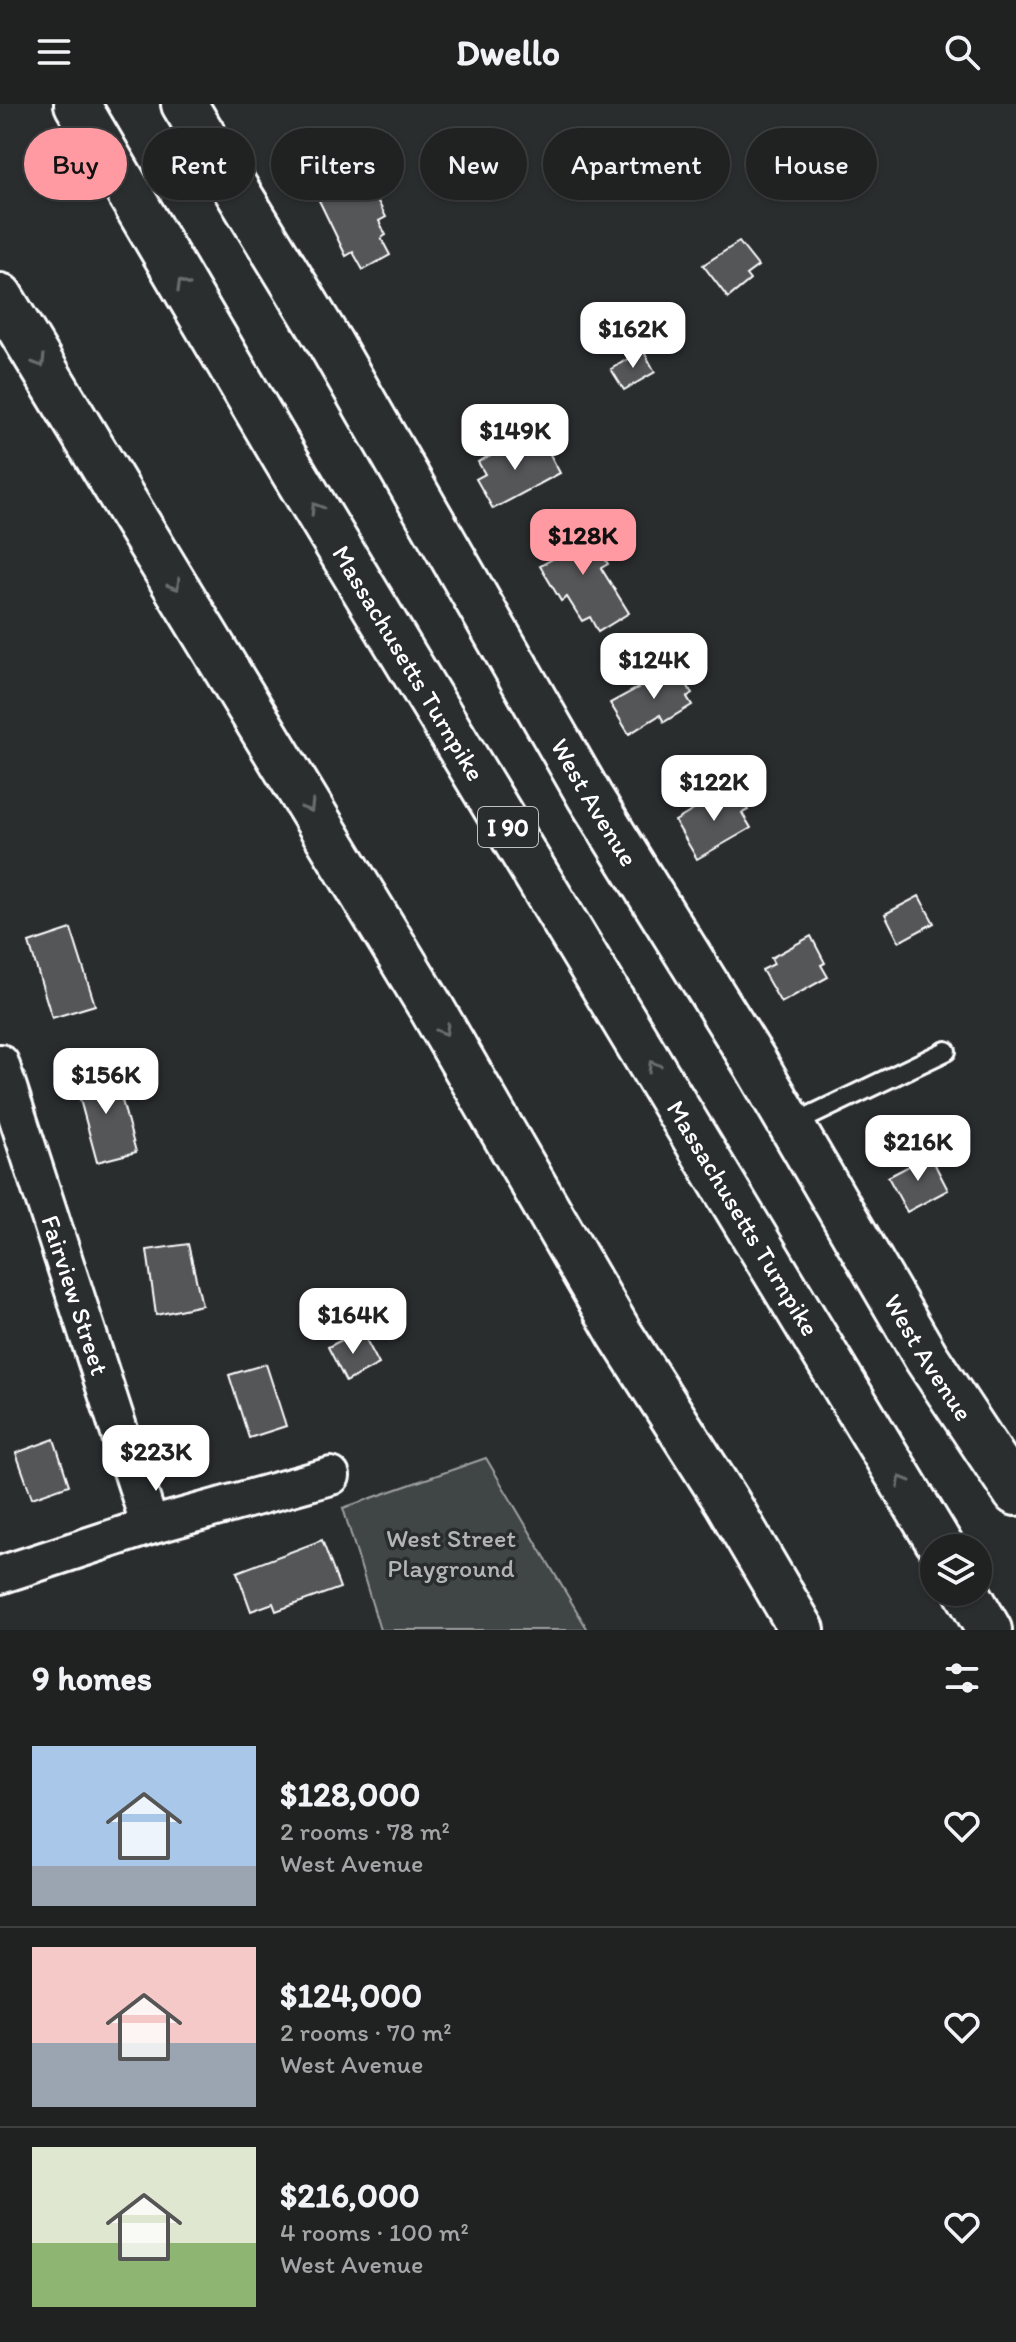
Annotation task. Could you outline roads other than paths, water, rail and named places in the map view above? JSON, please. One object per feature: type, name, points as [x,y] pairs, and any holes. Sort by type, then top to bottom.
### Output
[{"type":"main road","name":"Massachusetts Turnpike","points":[[77,104],[277,444],[934,1534]]},
{"type":"main road","name":"West Avenue","points":[[184,104],[330,343],[590,797],[791,1125],[926,1357],[1016,1493]]},
{"type":"main road","points":[[0,296],[432,1009],[620,1334],[727,1502],[802,1630]]},
{"type":"main road","points":[[975,1606],[989,1630]]},
{"type":"street","name":"Fairview Street","points":[[0,1063],[69,1268],[150,1526]]},
{"type":"street","points":[[0,1575],[150,1526],[331,1476]]},
{"type":"lane","points":[[791,1125],[946,1051]]},
{"type":"park label","name":"West Street Playground","points":[[451,1553]]}]
